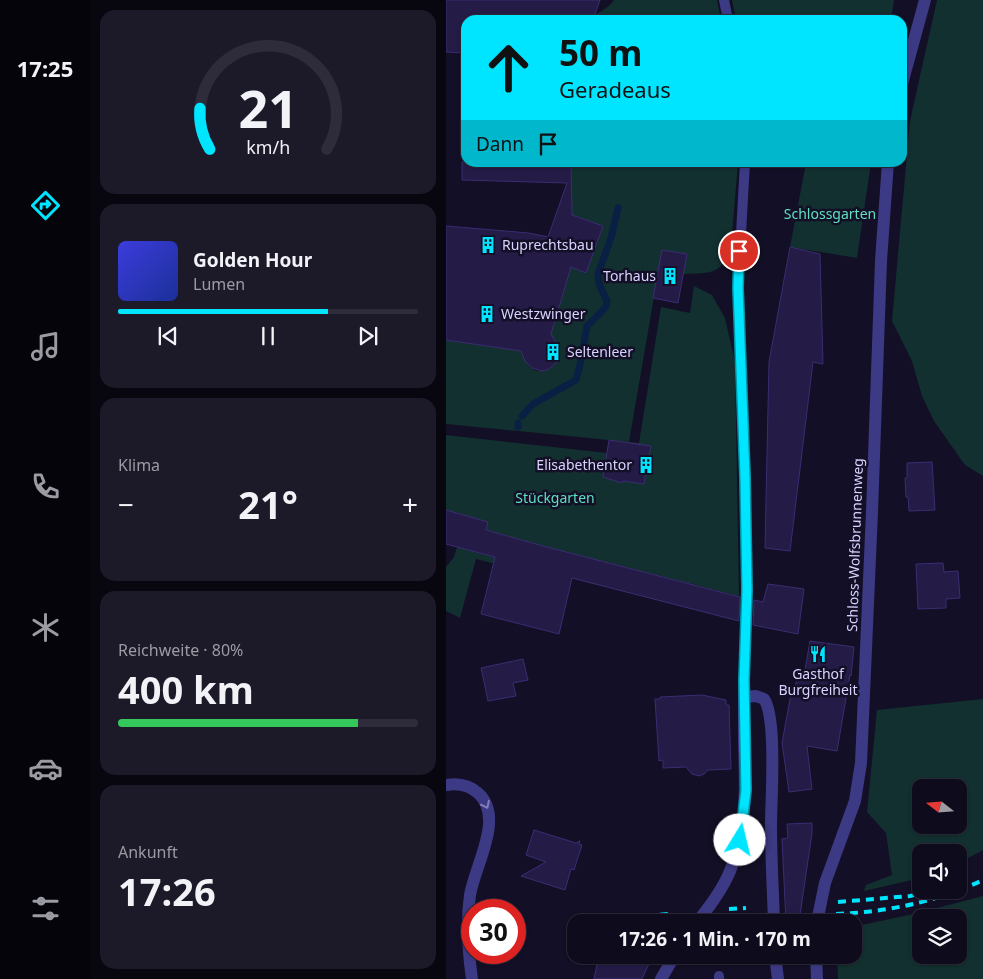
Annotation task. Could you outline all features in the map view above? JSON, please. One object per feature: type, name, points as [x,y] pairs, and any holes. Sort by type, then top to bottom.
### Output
[{"type":"street","points":[[907,66],[925,0]]},
{"type":"street","name":"Schloss-Wolfsbrunnenweg","points":[[819,914],[825,884],[855,801],[860,763],[872,512],[880,270],[887,167]]},
{"type":"street","points":[[704,914],[726,879],[733,864],[740,840],[746,790],[744,680]]},
{"type":"street","points":[[744,697],[756,696],[764,699],[768,710],[772,749],[771,825],[774,914]]},
{"type":"street","points":[[446,785],[462,784],[475,790],[484,800],[489,813],[487,835],[470,895],[468,932],[472,979]]},
{"type":"street","points":[[662,979],[670,964]]},
{"type":"street","points":[[776,964],[778,979]]},
{"type":"street","points":[[816,964],[817,979]]},
{"type":"lane","points":[[724,0],[727,15]]},
{"type":"lane","points":[[744,680],[747,606],[745,477],[738,288],[746,167]]},
{"type":"green space","points":[[614,0],[717,0],[720,15],[595,15],[609,6]]},
{"type":"green space","points":[[732,0],[894,0],[892,15],[735,15]]},
{"type":"green space","points":[[937,0],[983,0],[983,476],[965,465],[934,421],[922,396],[912,361],[892,321],[910,121]]},
{"type":"green space","points":[[571,167],[738,167],[731,246],[724,262],[719,267],[708,272],[683,274],[687,254],[662,250],[629,442],[446,424],[446,340],[523,351],[527,363],[534,370],[542,371],[550,368],[556,362],[560,354],[558,345],[550,336],[571,267],[586,272],[603,226],[572,215]]},
{"type":"green space","name":"Schlossgarten","points":[[805,167],[870,167],[857,258],[790,247]]},
{"type":"green space","name":"Stückgarten","points":[[694,286],[712,295],[725,318],[735,362],[739,596],[486,530],[488,522],[446,510],[446,435],[607,453],[603,477],[622,482],[629,442],[639,443],[661,307],[690,313]]},
{"type":"green space","points":[[457,547],[513,562],[512,568],[476,559],[460,618],[446,611],[446,567],[454,557]]},
{"type":"green space","points":[[983,699],[983,850],[967,859],[967,844],[912,844],[912,880],[864,891],[866,885],[892,875],[886,833],[867,812],[877,710]]},
{"type":"green space","points":[[983,896],[983,979],[838,979],[837,964],[862,964],[862,925],[912,914],[912,964],[967,964],[967,909],[933,909]]},
{"type":"building","points":[[446,0],[600,0],[595,15],[461,15],[461,53],[446,52]]},
{"type":"building","points":[[462,167],[571,167],[572,215],[603,226],[586,273],[571,267],[551,334],[558,346],[558,359],[547,370],[542,371],[532,368],[525,361],[521,351],[446,340],[446,226],[529,233],[548,237],[567,183],[462,180]]},
{"type":"building","points":[[790,247],[820,254],[823,364],[813,362],[790,551],[765,548],[769,362]]},
{"type":"building","name":"Torhaus","points":[[662,250],[687,254],[678,303],[653,298]]},
{"type":"building","points":[[609,440],[651,446],[644,484],[623,481],[622,483],[603,477]]},
{"type":"building","points":[[932,462],[935,510],[909,511],[905,478],[907,478],[907,463]]},
{"type":"building","points":[[446,510],[488,522],[486,530],[740,597],[739,621],[572,578],[559,634],[481,614],[495,557],[446,544]]},
{"type":"building","points":[[943,563],[944,572],[958,571],[960,598],[946,599],[946,608],[918,609],[916,564]]},
{"type":"building","points":[[768,584],[804,589],[798,634],[753,625],[754,600],[763,602]]},
{"type":"building","points":[[810,641],[854,647],[851,676],[837,751],[807,746],[812,789],[789,792],[782,743],[790,699],[801,670],[805,670]]},
{"type":"building","points":[[523,659],[528,680],[513,683],[516,696],[488,701],[481,668]]},
{"type":"building","points":[[702,695],[726,700],[726,705],[729,705],[731,769],[708,770],[699,776],[692,774],[686,767],[663,768],[663,760],[659,761],[655,699],[660,699],[660,697]]},
{"type":"building","points":[[812,823],[800,914],[786,914],[782,839],[788,838],[787,824]]},
{"type":"building","points":[[534,830],[576,843],[580,841],[579,844],[582,845],[574,870],[571,869],[565,890],[521,876],[546,862],[526,855]]},
{"type":"building","points":[[597,964],[649,964],[642,979],[594,979]]},
{"type":"waterway","points":[[522,416],[533,404],[576,380],[587,326],[606,307],[607,301],[599,284],[598,274],[611,238],[618,208]]},
{"type":"railway","points":[[836,914],[874,911],[929,900],[983,880]]},
{"type":"railway","points":[[838,902],[912,896]]},
{"type":"railway","points":[[729,909],[746,908]]},
{"type":"place","name":"Ruprechtsbau","points":[[488,245]]},
{"type":"place","name":"Torhaus","points":[[670,276]]},
{"type":"place","name":"Westzwinger","points":[[487,314]]},
{"type":"place","name":"Seltenleer","points":[[553,352]]},
{"type":"place","name":"Elisabethentor","points":[[646,465]]},
{"type":"place","name":"Gasthof Burgfreiheit","points":[[818,654]]},
{"type":"route","points":[[739,251],[738,288],[747,590],[744,680],[746,790],[740,840]]}]
